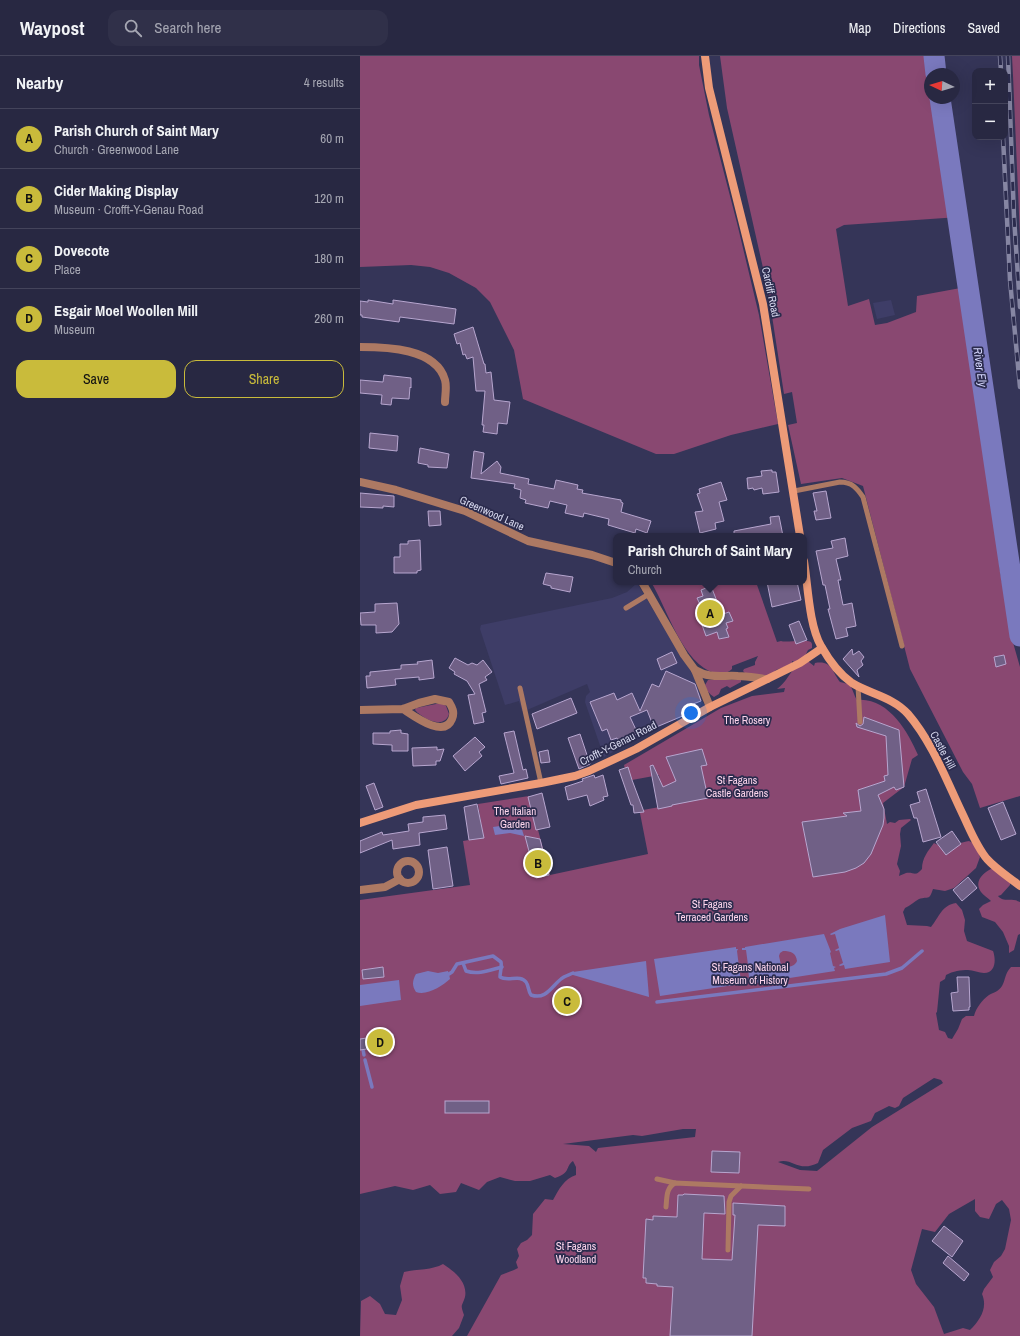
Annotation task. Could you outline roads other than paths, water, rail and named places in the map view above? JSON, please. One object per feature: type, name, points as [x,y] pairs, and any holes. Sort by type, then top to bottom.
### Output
[{"type":"street","name":"Cardiff Road","points":[[705,56],[709,88],[763,304],[800,533]]},
{"type":"street","points":[[360,347],[397,349],[409,352],[429,361],[439,370],[445,380],[445,402]]},
{"type":"street","name":"Greenwood Lane","points":[[360,482],[396,490],[465,511],[528,541],[592,555],[613,562]]},
{"type":"street","points":[[807,581],[813,622],[822,648]]},
{"type":"street","points":[[644,585],[684,654],[696,670],[701,674],[717,677],[740,676],[767,679]]},
{"type":"street","name":"Crofft-Y-Genau Road","points":[[360,823],[416,805],[575,776],[599,767],[710,707],[800,663],[822,648]]},
{"type":"street","name":"Castle Hill","points":[[822,648],[832,664],[842,675],[858,686],[899,705],[907,713],[927,741],[980,849],[998,870],[1020,886]]},
{"type":"street","points":[[696,670],[710,707]]},
{"type":"street","points":[[360,710],[404,709],[419,703],[441,699],[449,702],[453,707],[454,714],[452,720],[447,725],[433,727],[404,709]]},
{"type":"street","points":[[360,890],[385,887],[400,879]]},
{"type":"lane","points":[[794,491],[840,482],[846,482],[858,489],[863,497],[902,646]]},
{"type":"lane","points":[[626,608],[650,594]]},
{"type":"lane","points":[[858,686],[860,722]]},
{"type":"lane","points":[[520,688],[541,783]]},
{"type":"lane","points":[[657,1179],[675,1183],[809,1189]]},
{"type":"lane","points":[[666,1207],[668,1191],[670,1186],[675,1183]]},
{"type":"lane","points":[[728,1250],[729,1202],[731,1196],[742,1185]]},
{"type":"waterway","name":"River Ely","points":[[934,56],[935,68]]},
{"type":"waterway","name":"River Ely","points":[[941,104],[1020,636]]},
{"type":"waterway","points":[[657,1002],[886,974],[902,968],[922,951]]},
{"type":"waterway","points":[[449,974],[457,964],[493,956],[501,962],[500,977],[507,979],[521,979],[526,982],[531,995],[541,996],[548,992],[562,978],[573,973]]},
{"type":"waterway","points":[[463,963],[466,971],[470,972],[484,972],[502,967]]},
{"type":"waterway","points":[[363,1049],[364,1055]]},
{"type":"waterway","points":[[365,1060],[372,1087]]},
{"type":"railway","points":[[1000,56],[1001,68]]},
{"type":"railway","points":[[1008,56],[1014,217],[1020,307]]},
{"type":"railway","points":[[1003,140],[1010,280],[1020,387]]},
{"type":"place","name":"Parish Church of Saint Mary","points":[[710,613]]},
{"type":"place","name":"Cider Making Display","points":[[538,863]]},
{"type":"place","name":"Dovecote","points":[[567,1001]]},
{"type":"place","name":"Esgair Moel Woollen Mill","points":[[380,1042]]},
{"type":"park label","name":"The Rosery","points":[[747,720]]},
{"type":"park label","name":"St Fagans Castle Gardens","points":[[737,786]]},
{"type":"park label","name":"The Italian Garden","points":[[515,817]]},
{"type":"park label","name":"St Fagans Terraced Gardens","points":[[712,910]]},
{"type":"park label","name":"St Fagans National Museum of History","points":[[750,973]]},
{"type":"park label","name":"St Fagans Woodland","points":[[576,1252]]}]
